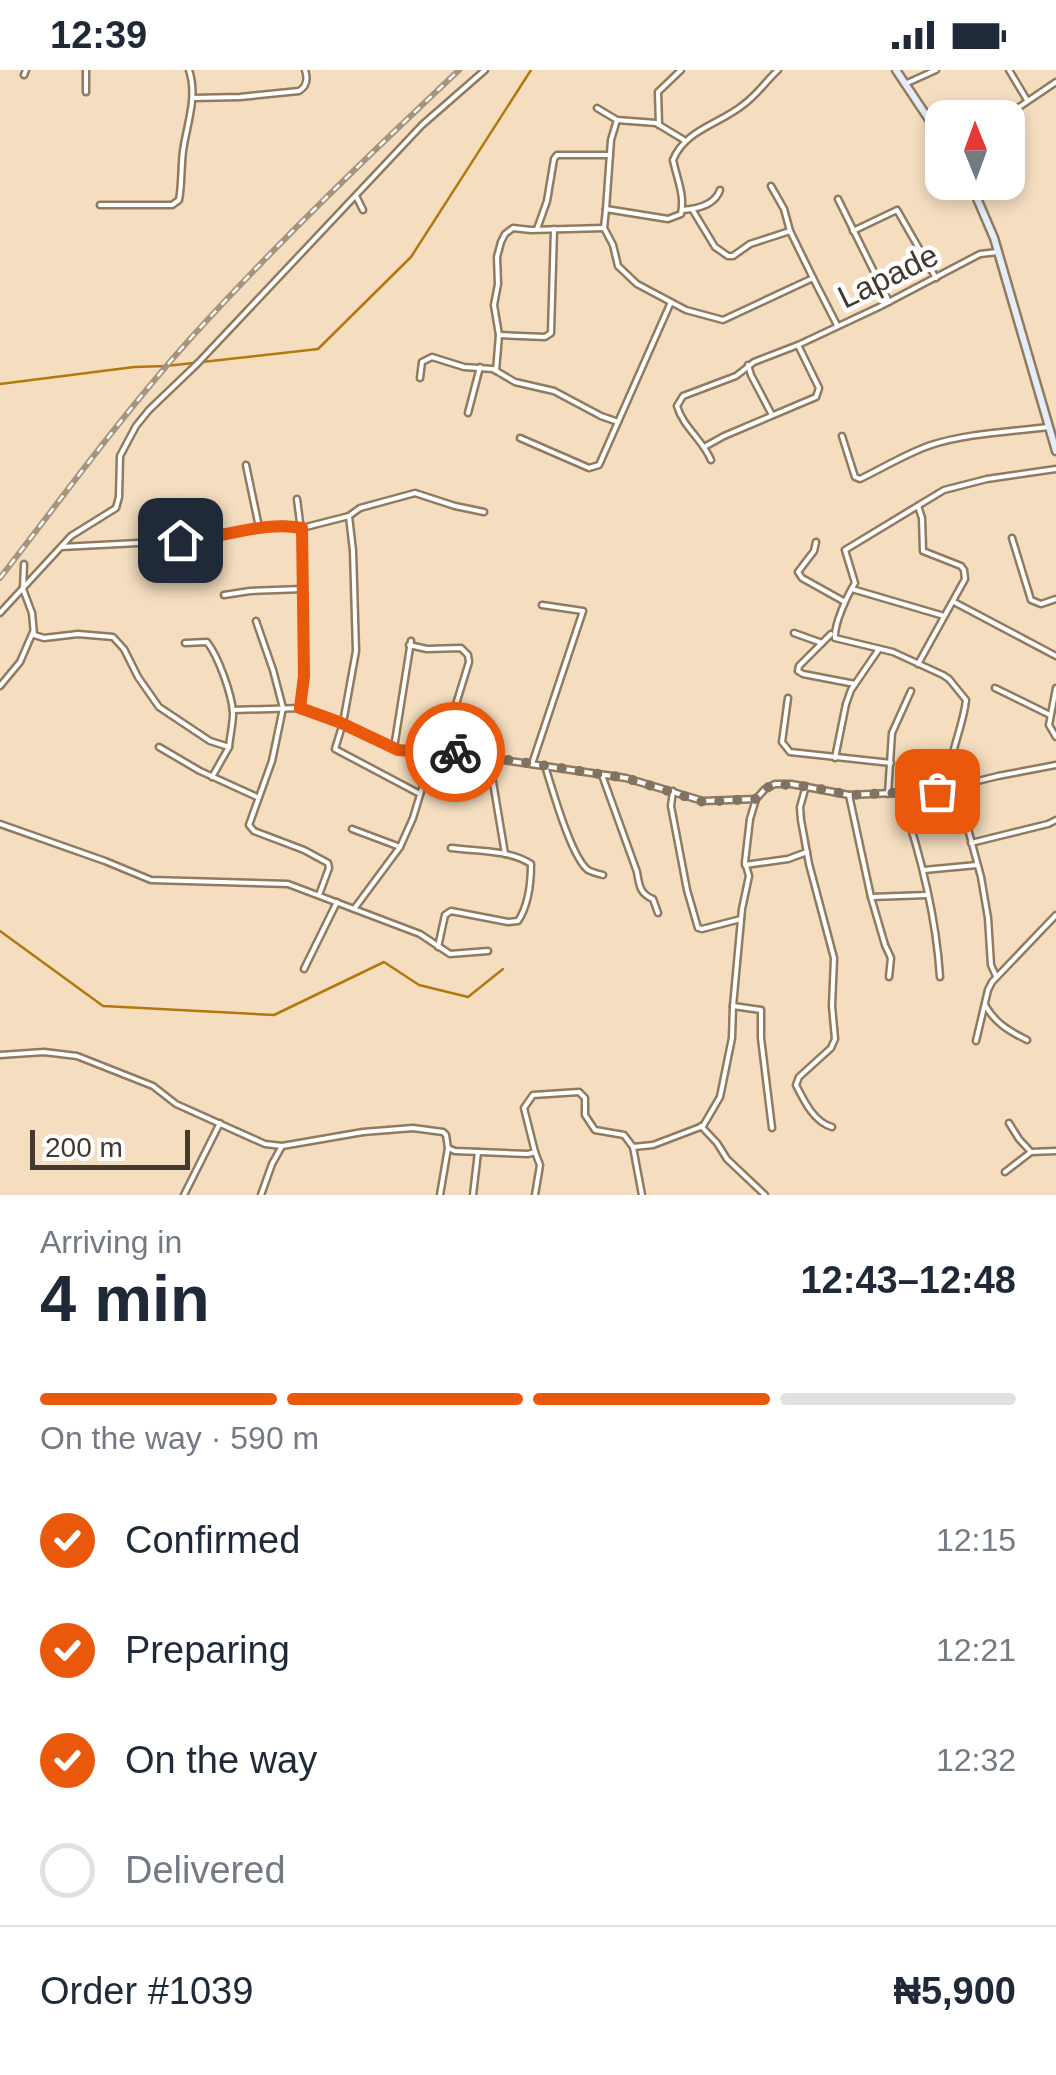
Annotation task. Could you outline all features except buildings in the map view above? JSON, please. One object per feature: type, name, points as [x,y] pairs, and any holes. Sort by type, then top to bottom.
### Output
[{"type":"main road","points":[[896,70],[925,114]]},
{"type":"main road","points":[[978,200],[998,252],[1056,451]]},
{"type":"street","points":[[86,70],[86,92]]},
{"type":"street","points":[[100,205],[176,203],[193,98],[189,70]]},
{"type":"street","points":[[193,98],[299,91],[307,81],[304,70]]},
{"type":"street","points":[[0,613],[70,536],[116,508],[120,456],[149,410],[422,125],[486,70]]},
{"type":"street","points":[[660,124],[658,92],[681,70]]},
{"type":"street","points":[[606,209],[668,219],[678,216],[682,210],[681,186],[673,160],[684,140],[724,120],[758,94],[778,70]]},
{"type":"street","points":[[905,84],[936,70]]},
{"type":"street","points":[[1008,70],[1028,101]]},
{"type":"street","points":[[1025,103],[1056,82]]},
{"type":"street","points":[[597,108],[617,120],[660,124],[684,140]]},
{"type":"street","points":[[617,120],[604,228],[618,266],[637,284],[686,310],[724,320],[813,278]]},
{"type":"street","points":[[536,230],[547,201],[554,159],[610,155]]},
{"type":"street","points":[[772,186],[790,231],[838,325]]},
{"type":"street","points":[[682,210],[692,210],[716,198],[720,190]]},
{"type":"street","points":[[356,196],[363,210]]},
{"type":"street","points":[[838,199],[889,302]]},
{"type":"street","points":[[692,210],[715,247],[728,256],[790,231]]},
{"type":"street","points":[[853,232],[897,210],[936,278]]},
{"type":"street","points":[[496,371],[499,335],[494,305],[498,248],[510,230],[604,228]]},
{"type":"street","points":[[499,335],[545,338],[552,333],[554,229]]},
{"type":"street","name":"Lapade","points":[[706,446],[680,415],[680,400],[692,392],[736,376],[748,366],[889,302],[980,254],[998,252]]},
{"type":"street","points":[[520,438],[593,468],[599,465],[671,302]]},
{"type":"street","points":[[711,460],[706,446],[816,397],[819,388],[798,345]]},
{"type":"street","points":[[420,378],[426,358],[480,367],[515,382],[554,391],[618,422]]},
{"type":"street","points":[[748,366],[773,416]]},
{"type":"street","points":[[468,413],[480,367]]},
{"type":"street","points":[[842,436],[855,476],[860,478],[937,443],[988,433],[1003,434],[1049,422]]},
{"type":"street","points":[[246,465],[259,527]]},
{"type":"street","points":[[855,684],[799,672],[798,666],[834,632],[842,614],[855,581],[845,553],[848,547],[944,490],[1056,469]]},
{"type":"street","points":[[60,547],[196,540],[285,524],[302,528],[416,493],[484,512]]},
{"type":"street","points":[[297,499],[302,528],[303,589],[304,676],[300,708]]},
{"type":"street","points":[[918,506],[923,551],[957,563],[964,570],[965,579],[918,664]]},
{"type":"street","points":[[349,516],[357,634],[343,724],[334,746],[336,751],[420,794]]},
{"type":"street","points":[[1012,538],[1031,600],[1041,604],[1056,599]]},
{"type":"street","points":[[816,542],[798,572],[844,602]]},
{"type":"street","points":[[0,686],[20,662],[33,632],[32,613],[23,588],[24,564]]},
{"type":"street","points":[[224,595],[303,589]]},
{"type":"street","points":[[852,589],[944,616]]},
{"type":"street","points":[[954,602],[1056,656]]},
{"type":"street","points":[[532,764],[583,616],[583,610],[542,605]]},
{"type":"street","points":[[256,621],[283,708],[272,761],[250,821],[251,828],[328,863],[320,895]]},
{"type":"street","points":[[33,632],[38,638],[72,634],[114,638],[156,704],[210,740],[229,746]]},
{"type":"street","points":[[794,632],[822,643]]},
{"type":"street","points":[[834,632],[838,640],[893,652],[949,679],[966,700],[949,777],[986,904],[991,965],[996,976]]},
{"type":"street","points":[[186,642],[209,644],[233,710],[229,746],[212,777]]},
{"type":"street","points":[[354,909],[400,847],[429,765],[442,751],[470,662],[461,648],[427,650],[410,643],[394,748]]},
{"type":"street","points":[[836,758],[843,712],[855,684],[879,649]]},
{"type":"street","points":[[995,688],[1050,715]]},
{"type":"street","points":[[1056,688],[1049,727],[1056,737]]},
{"type":"street","points":[[888,794],[892,732],[911,691]]},
{"type":"street","points":[[788,698],[782,742],[786,749],[798,754],[891,763]]},
{"type":"street","points":[[233,710],[300,708],[394,748],[410,751],[427,743],[442,751],[637,781],[703,802],[756,799]]},
{"type":"street","points":[[159,747],[258,798]]},
{"type":"street","points":[[489,758],[505,854]]},
{"type":"street","points":[[633,1148],[653,1145],[701,1126],[720,1097],[732,1038],[740,918],[749,876],[746,865],[750,819],[756,799],[764,789],[776,784],[849,795],[900,794],[954,788],[1056,765]]},
{"type":"street","points":[[545,766],[578,856],[590,871],[603,875]]},
{"type":"street","points":[[602,774],[637,872],[639,888],[653,899],[658,912]]},
{"type":"street","points":[[806,786],[800,812],[834,958],[835,1039],[796,1085],[818,1120],[832,1127]]},
{"type":"street","points":[[672,792],[686,890],[698,928],[740,918]]},
{"type":"street","points":[[900,794],[924,870],[940,977]]},
{"type":"street","points":[[849,795],[884,945],[891,958],[889,976]]},
{"type":"street","points":[[971,843],[1056,821]]},
{"type":"street","points":[[0,824],[151,880],[280,883],[420,934],[450,954],[488,951]]},
{"type":"street","points":[[352,829],[400,847]]},
{"type":"street","points":[[438,947],[445,915],[451,911],[518,921],[531,879],[528,860],[451,848]]},
{"type":"street","points":[[746,865],[807,852]]},
{"type":"street","points":[[924,870],[976,865]]},
{"type":"street","points":[[872,897],[928,895]]},
{"type":"street","points":[[304,968],[337,902]]},
{"type":"street","points":[[976,1042],[988,990],[996,976],[1056,915]]},
{"type":"street","points":[[985,1005],[993,1018],[1027,1040]]},
{"type":"street","points":[[732,1006],[761,1010],[772,1128]]},
{"type":"street","points":[[0,1055],[44,1052],[78,1056],[153,1086],[176,1104],[265,1144],[282,1146],[413,1128],[443,1132],[448,1148],[440,1195]]},
{"type":"street","points":[[535,1195],[540,1165],[524,1108],[533,1095],[579,1092],[585,1098],[585,1115],[595,1130],[624,1136],[633,1148],[642,1195]]},
{"type":"street","points":[[184,1195],[220,1123]]},
{"type":"street","points":[[1009,1124],[1031,1152]]},
{"type":"street","points":[[701,1126],[727,1160],[765,1195]]},
{"type":"street","points":[[261,1195],[282,1146]]},
{"type":"street","points":[[448,1148],[455,1152],[534,1152]]},
{"type":"street","points":[[1006,1172],[1031,1152],[1056,1150]]},
{"type":"street","points":[[473,1195],[478,1152]]},
{"type":"waterway","points":[[0,384],[318,349],[411,257],[531,70]]},
{"type":"waterway","points":[[0,931],[103,1006],[274,1015],[384,962],[419,985],[468,997],[503,969]]},
{"type":"railway","points":[[0,578],[116,427],[190,339],[288,236],[459,70]]},
{"type":"way so far","points":[[455,752],[626,778],[703,802],[756,799],[764,789],[776,784],[849,795],[937,791]]},
{"type":"route","points":[[180,540],[285,524],[302,528],[304,676],[300,708],[398,750],[406,752],[427,743],[440,752],[455,752]]}]
